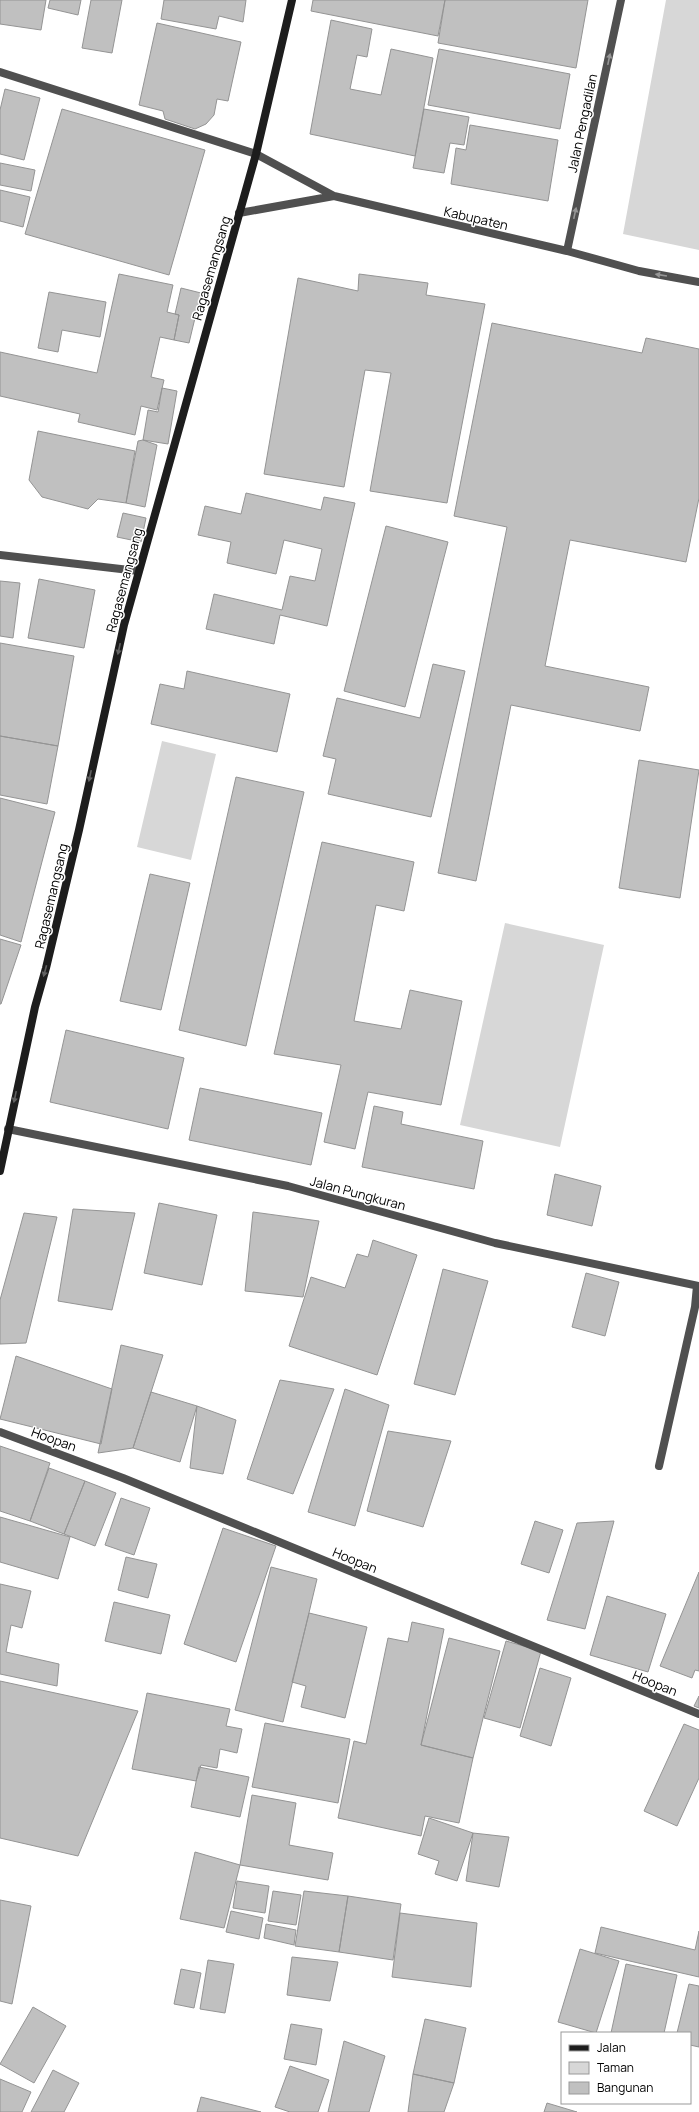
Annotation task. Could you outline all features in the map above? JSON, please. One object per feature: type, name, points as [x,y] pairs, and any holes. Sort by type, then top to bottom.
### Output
[{"type":"street","name":"Ragasemangsang","points":[[0,1171],[34,1007],[46,968],[124,625],[238,213],[256,154],[292,0]]},
{"type":"street","name":"Jalan Pengadilan","points":[[567,251],[621,0]]},
{"type":"street","name":"Kabupaten","points":[[0,72],[256,154],[334,196],[567,251],[639,271],[699,282]]},
{"type":"street","points":[[238,213],[334,196]]},
{"type":"street","points":[[0,555],[138,571]]},
{"type":"street","name":"Jalan Pungkuran","points":[[8,1129],[288,1186],[495,1244],[698,1286]]},
{"type":"street","points":[[659,1466],[695,1307],[698,1286]]},
{"type":"street","name":"Hoopan","points":[[0,1432],[123,1478],[699,1714]]},
{"type":"green space","points":[[666,0],[699,0],[699,250],[623,234]]},
{"type":"green space","points":[[162,741],[216,754],[191,860],[137,847]]},
{"type":"green space","points":[[505,923],[604,945],[560,1147],[460,1125]]},
{"type":"building","points":[[0,0],[46,0],[41,30],[0,24]]},
{"type":"building","points":[[50,0],[81,0],[78,15],[48,8]]},
{"type":"building","points":[[91,0],[122,0],[112,53],[82,48]]},
{"type":"building","points":[[164,0],[246,0],[243,22],[219,16],[216,29],[161,19]]},
{"type":"building","points":[[313,0],[445,0],[438,36],[311,11]]},
{"type":"building","points":[[445,0],[588,0],[576,68],[438,43]]},
{"type":"building","points":[[331,20],[372,29],[367,57],[357,55],[350,89],[381,95],[391,49],[433,58],[415,156],[310,134]]},
{"type":"building","points":[[157,23],[241,42],[228,101],[217,99],[214,115],[206,124],[195,129],[165,119],[163,111],[139,105]]},
{"type":"building","points":[[439,49],[570,74],[560,129],[428,105]]},
{"type":"building","points":[[5,89],[40,98],[24,160],[0,154],[0,110]]},
{"type":"building","points":[[62,109],[205,150],[169,275],[25,234]]},
{"type":"building","points":[[424,109],[469,117],[464,145],[450,143],[444,173],[413,168]]},
{"type":"building","points":[[470,125],[558,140],[548,201],[451,184],[456,148],[466,150]]},
{"type":"building","points":[[0,163],[35,170],[31,191],[0,185]]},
{"type":"building","points":[[0,190],[30,197],[23,227],[0,221]]},
{"type":"building","points":[[119,274],[173,285],[167,312],[179,315],[174,340],[160,337],[151,377],[164,380],[157,410],[141,406],[135,435],[78,422],[80,414],[0,396],[0,352],[97,373]]},
{"type":"building","points":[[359,274],[428,283],[426,295],[485,304],[447,503],[370,491],[391,373],[365,370],[344,487],[264,474],[298,278],[358,291]]},
{"type":"building","points":[[181,288],[201,293],[189,343],[174,340],[179,315],[175,314]]},
{"type":"building","points":[[49,292],[106,302],[100,337],[62,330],[58,352],[38,348]]},
{"type":"building","points":[[492,323],[642,353],[646,338],[699,349],[699,498],[686,562],[570,540],[545,666],[649,687],[640,731],[511,705],[476,881],[438,873],[507,527],[454,516]]},
{"type":"building","points":[[162,388],[177,391],[168,444],[143,440],[148,410],[158,412]]},
{"type":"building","points":[[38,431],[135,451],[126,503],[98,499],[88,509],[42,497],[29,480]]},
{"type":"building","points":[[143,440],[157,445],[145,507],[126,503],[138,441]]},
{"type":"building","points":[[246,493],[321,510],[324,497],[355,503],[327,626],[280,615],[274,644],[206,629],[214,594],[282,610],[290,576],[315,581],[322,549],[284,540],[276,574],[227,563],[231,542],[198,535],[205,506],[241,514]]},
{"type":"building","points":[[123,513],[146,518],[141,542],[117,537]]},
{"type":"building","points":[[386,526],[448,542],[405,707],[344,691]]},
{"type":"building","points":[[39,579],[95,590],[84,648],[28,638]]},
{"type":"building","points":[[0,581],[20,583],[13,638],[0,636]]},
{"type":"building","points":[[0,643],[74,656],[58,746],[0,736]]},
{"type":"building","points":[[433,664],[465,671],[431,817],[328,794],[336,759],[323,756],[337,698],[420,718]]},
{"type":"building","points":[[187,671],[290,694],[277,752],[151,724],[160,684],[184,689]]},
{"type":"building","points":[[0,736],[58,746],[47,804],[0,795]]},
{"type":"building","points":[[639,760],[699,770],[680,898],[619,888]]},
{"type":"building","points":[[236,777],[304,792],[246,1046],[179,1030]]},
{"type":"building","points":[[0,798],[55,812],[21,942],[0,935]]},
{"type":"building","points":[[322,842],[414,862],[404,911],[376,905],[354,1021],[401,1029],[410,990],[462,1001],[441,1105],[368,1092],[355,1149],[324,1142],[341,1065],[274,1054]]},
{"type":"building","points":[[150,874],[190,883],[161,1010],[120,1001]]},
{"type":"building","points":[[0,939],[21,945],[1,1004],[0,1004]]},
{"type":"building","points":[[66,1030],[184,1058],[168,1129],[50,1102]]},
{"type":"building","points":[[200,1088],[322,1113],[311,1165],[189,1140]]},
{"type":"building","points":[[374,1106],[403,1112],[401,1124],[483,1141],[474,1189],[362,1167]]},
{"type":"building","points":[[555,1174],[601,1186],[592,1226],[547,1215]]},
{"type":"building","points":[[159,1203],[217,1215],[202,1285],[144,1273]]},
{"type":"building","points":[[73,1209],[135,1213],[112,1310],[58,1301]]},
{"type":"building","points":[[253,1212],[319,1221],[303,1297],[245,1291]]},
{"type":"building","points":[[24,1213],[57,1217],[26,1343],[0,1344],[0,1300]]},
{"type":"building","points":[[373,1240],[417,1255],[377,1375],[289,1346],[311,1277],[345,1288],[357,1254],[368,1257]]},
{"type":"building","points":[[443,1269],[488,1281],[455,1395],[414,1384]]},
{"type":"building","points":[[586,1273],[619,1282],[605,1336],[572,1327]]},
{"type":"building","points":[[121,1345],[163,1355],[133,1448],[98,1453]]},
{"type":"building","points":[[16,1356],[112,1389],[101,1444],[0,1419]]},
{"type":"building","points":[[280,1380],[334,1389],[293,1494],[247,1479]]},
{"type":"building","points":[[345,1389],[389,1405],[355,1526],[308,1512]]},
{"type":"building","points":[[151,1392],[197,1406],[180,1462],[133,1448]]},
{"type":"building","points":[[197,1406],[236,1420],[223,1474],[190,1468]]},
{"type":"building","points":[[388,1431],[451,1441],[423,1527],[367,1511]]},
{"type":"building","points":[[0,1446],[50,1463],[30,1521],[0,1511]]},
{"type":"building","points":[[49,1468],[85,1481],[64,1534],[30,1521]]},
{"type":"building","points":[[85,1481],[116,1493],[95,1546],[64,1534]]},
{"type":"building","points":[[121,1498],[150,1508],[134,1555],[105,1545]]},
{"type":"building","points":[[0,1517],[70,1537],[58,1579],[0,1562]]},
{"type":"building","points":[[535,1521],[563,1530],[549,1573],[521,1564]]},
{"type":"building","points":[[614,1521],[585,1629],[547,1620],[577,1523]]},
{"type":"building","points":[[223,1528],[276,1546],[236,1662],[184,1644]]},
{"type":"building","points":[[126,1557],[157,1564],[148,1598],[118,1590]]},
{"type":"building","points":[[271,1567],[317,1579],[283,1722],[235,1710]]},
{"type":"building","points":[[699,1572],[699,1671],[695,1670],[692,1678],[660,1666]]},
{"type":"building","points":[[0,1584],[31,1591],[22,1628],[11,1625],[6,1652],[59,1664],[57,1686],[0,1674]]},
{"type":"building","points":[[607,1596],[666,1614],[648,1672],[590,1655]]},
{"type":"building","points":[[114,1602],[170,1615],[161,1654],[105,1641]]},
{"type":"building","points":[[309,1613],[367,1627],[345,1718],[301,1707],[306,1686],[292,1682]]},
{"type":"building","points":[[412,1622],[444,1629],[421,1745],[473,1758],[459,1823],[425,1816],[421,1836],[338,1818],[354,1741],[366,1744],[388,1638],[408,1642]]},
{"type":"building","points":[[449,1638],[500,1651],[473,1758],[421,1745]]},
{"type":"building","points":[[506,1641],[541,1651],[520,1728],[484,1718]]},
{"type":"building","points":[[540,1668],[571,1678],[551,1746],[520,1736]]},
{"type":"building","points":[[0,1681],[138,1711],[78,1856],[0,1838]]},
{"type":"building","points":[[147,1693],[230,1709],[226,1726],[242,1729],[237,1753],[220,1749],[217,1768],[201,1765],[196,1781],[132,1769]]},
{"type":"building","points":[[699,1696],[699,1708],[694,1706]]},
{"type":"building","points":[[265,1723],[350,1739],[338,1803],[252,1787]]},
{"type":"building","points":[[684,1724],[699,1730],[699,1778],[677,1826],[644,1811]]},
{"type":"building","points":[[199,1767],[249,1777],[240,1817],[191,1807]]},
{"type":"building","points":[[252,1795],[296,1803],[289,1845],[333,1853],[328,1880],[240,1865]]},
{"type":"building","points":[[429,1818],[473,1833],[457,1881],[435,1874],[439,1861],[418,1854]]},
{"type":"building","points":[[473,1833],[509,1837],[499,1887],[466,1881]]},
{"type":"building","points":[[195,1852],[240,1865],[224,1928],[180,1919]]},
{"type":"building","points":[[237,1881],[269,1886],[265,1913],[233,1908]]},
{"type":"building","points":[[273,1891],[301,1895],[296,1925],[268,1921]]},
{"type":"building","points":[[304,1891],[348,1896],[339,1952],[295,1946]]},
{"type":"building","points":[[348,1896],[401,1904],[393,1960],[339,1952]]},
{"type":"building","points":[[0,1900],[31,1906],[12,2004],[0,2001]]},
{"type":"building","points":[[231,1911],[263,1918],[259,1939],[226,1932]]},
{"type":"building","points":[[400,1913],[477,1923],[471,1987],[392,1977]]},
{"type":"building","points":[[266,1924],[296,1930],[294,1945],[264,1938]]},
{"type":"building","points":[[601,1927],[695,1950],[699,1931],[699,1977],[595,1953]]},
{"type":"building","points":[[580,1949],[619,1961],[596,2032],[558,2022]]},
{"type":"building","points":[[292,1957],[338,1962],[330,2001],[287,1995]]},
{"type":"building","points":[[208,1960],[234,1964],[225,2013],[200,2009]]},
{"type":"building","points":[[626,1964],[677,1975],[664,2032],[611,2032]]},
{"type":"building","points":[[181,1969],[201,1973],[194,2008],[174,2004]]},
{"type":"building","points":[[689,1984],[699,1986],[699,2047],[691,2045],[691,2032],[677,2032]]},
{"type":"building","points":[[33,2007],[66,2026],[34,2083],[0,2064]]},
{"type":"building","points":[[425,2019],[466,2028],[454,2083],[413,2074]]},
{"type":"building","points":[[291,2024],[322,2029],[316,2065],[284,2059]]},
{"type":"building","points":[[344,2041],[385,2056],[369,2112],[328,2112]]},
{"type":"building","points":[[290,2066],[329,2080],[318,2112],[290,2112],[275,2107]]},
{"type":"building","points":[[53,2070],[79,2083],[64,2112],[31,2112]]},
{"type":"building","points":[[413,2074],[454,2083],[444,2112],[408,2112]]},
{"type":"building","points":[[0,2079],[31,2092],[22,2112],[0,2112]]},
{"type":"building","points":[[201,2097],[261,2112],[197,2112]]},
{"type":"building","points":[[547,2103],[577,2112],[544,2112]]}]
